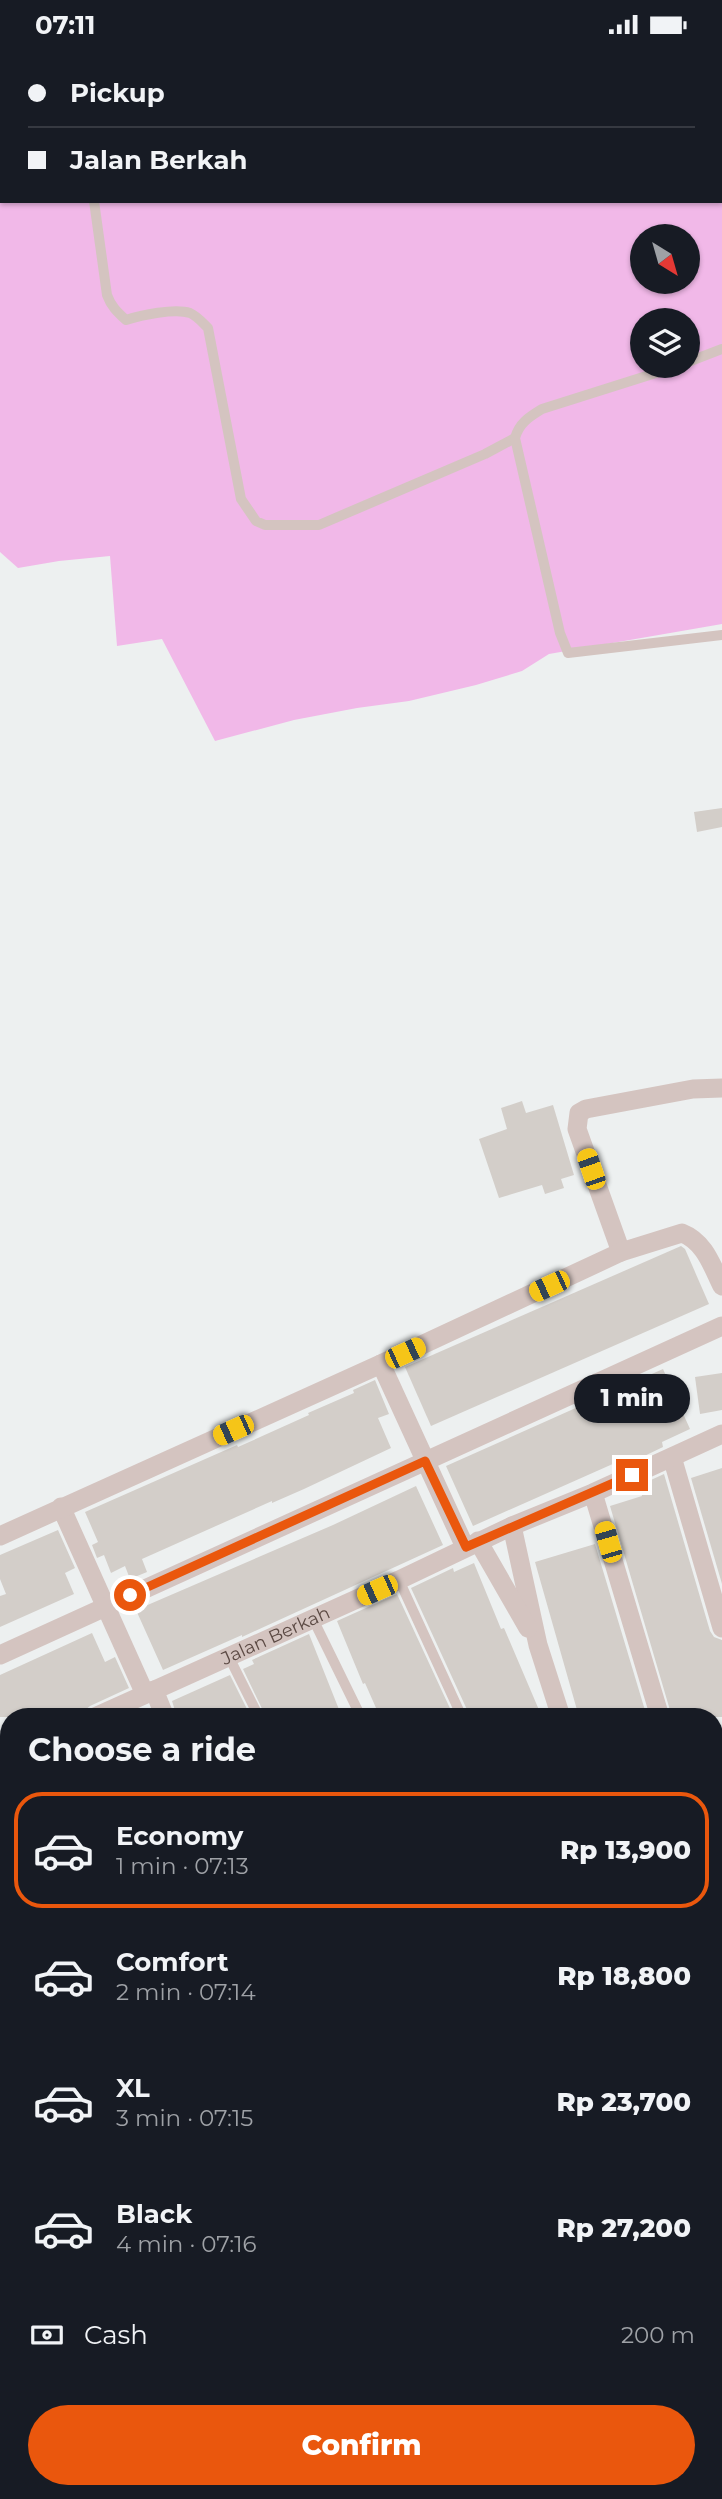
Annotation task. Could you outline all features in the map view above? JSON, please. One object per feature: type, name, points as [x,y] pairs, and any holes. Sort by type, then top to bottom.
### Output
[{"type":"street","points":[[621,1252],[576,1129],[579,1113],[586,1109],[694,1090],[722,1088]]},
{"type":"street","points":[[0,1536],[621,1252],[682,1233],[702,1246],[722,1286]]},
{"type":"street","points":[[0,1655],[722,1326]]},
{"type":"street","points":[[381,1364],[425,1461],[472,1544],[538,1645]]},
{"type":"street","name":"Jalan Berkah","points":[[115,1708],[399,1580],[472,1544],[722,1434]]},
{"type":"street","points":[[672,1457],[722,1628]]},
{"type":"street","points":[[593,1493],[657,1708]]},
{"type":"street","points":[[61,1507],[105,1607],[159,1708]]},
{"type":"street","points":[[512,1526],[538,1645],[558,1708]]},
{"type":"lane","points":[[94,203],[107,295],[116,311],[126,320],[143,315],[188,312],[208,328],[241,499],[256,521],[265,525],[319,525],[485,454],[515,438]]},
{"type":"lane","points":[[700,357],[722,349]]},
{"type":"lane","points":[[640,378],[542,409],[517,429],[515,438],[561,633],[568,653],[722,635]]},
{"type":"lane","points":[[399,1580],[458,1708]]},
{"type":"lane","points":[[313,1619],[357,1708]]},
{"type":"lane","points":[[229,1657],[254,1708]]},
{"type":"shaded area","points":[[0,203],[722,203],[722,624],[549,654],[522,671],[476,685],[409,701],[294,720],[215,741],[162,639],[117,646],[110,556],[18,568],[0,552]]},
{"type":"building","points":[[722,808],[722,827],[697,832],[694,812]]},
{"type":"building","points":[[522,1101],[526,1113],[553,1105],[574,1175],[561,1179],[564,1188],[545,1194],[542,1185],[499,1198],[479,1139],[507,1129],[501,1108]]},
{"type":"building","points":[[681,1246],[685,1249],[709,1304],[431,1426],[405,1367]]},
{"type":"building","points":[[663,1369],[690,1429],[662,1442],[663,1447],[634,1461],[633,1455],[473,1526],[446,1466]]},
{"type":"building","points":[[722,1373],[722,1410],[700,1414],[695,1377]]},
{"type":"building","points":[[375,1380],[389,1414],[378,1418],[391,1448],[142,1559],[147,1572],[130,1579],[125,1566],[111,1573],[104,1555],[97,1558],[92,1545],[98,1542],[85,1512],[309,1415],[308,1413],[354,1393],[353,1390]]},
{"type":"building","points":[[722,1468],[722,1584],[691,1478]]},
{"type":"building","points":[[664,1474],[710,1631],[714,1637],[722,1640],[722,1708],[669,1708],[610,1506],[642,1496],[640,1485]]},
{"type":"building","points":[[416,1486],[443,1545],[163,1670],[136,1610]]},
{"type":"building","points":[[58,1530],[75,1568],[65,1573],[74,1594],[0,1627],[0,1596],[6,1594],[0,1579],[0,1555]]},
{"type":"building","points":[[595,1544],[644,1708],[576,1708],[535,1562]]},
{"type":"building","points":[[474,1563],[538,1708],[466,1708],[411,1588],[453,1568],[454,1572]]},
{"type":"building","points":[[397,1594],[450,1708],[376,1708],[337,1621]]},
{"type":"building","points":[[92,1633],[105,1662],[115,1657],[129,1688],[88,1708],[0,1708],[0,1675]]},
{"type":"building","points":[[309,1634],[338,1708],[262,1708],[243,1669],[254,1664],[252,1660]]},
{"type":"building","points":[[230,1675],[246,1708],[174,1708],[172,1701]]},
{"type":"route","points":[[130,1595],[425,1461],[466,1547],[632,1475]]}]
